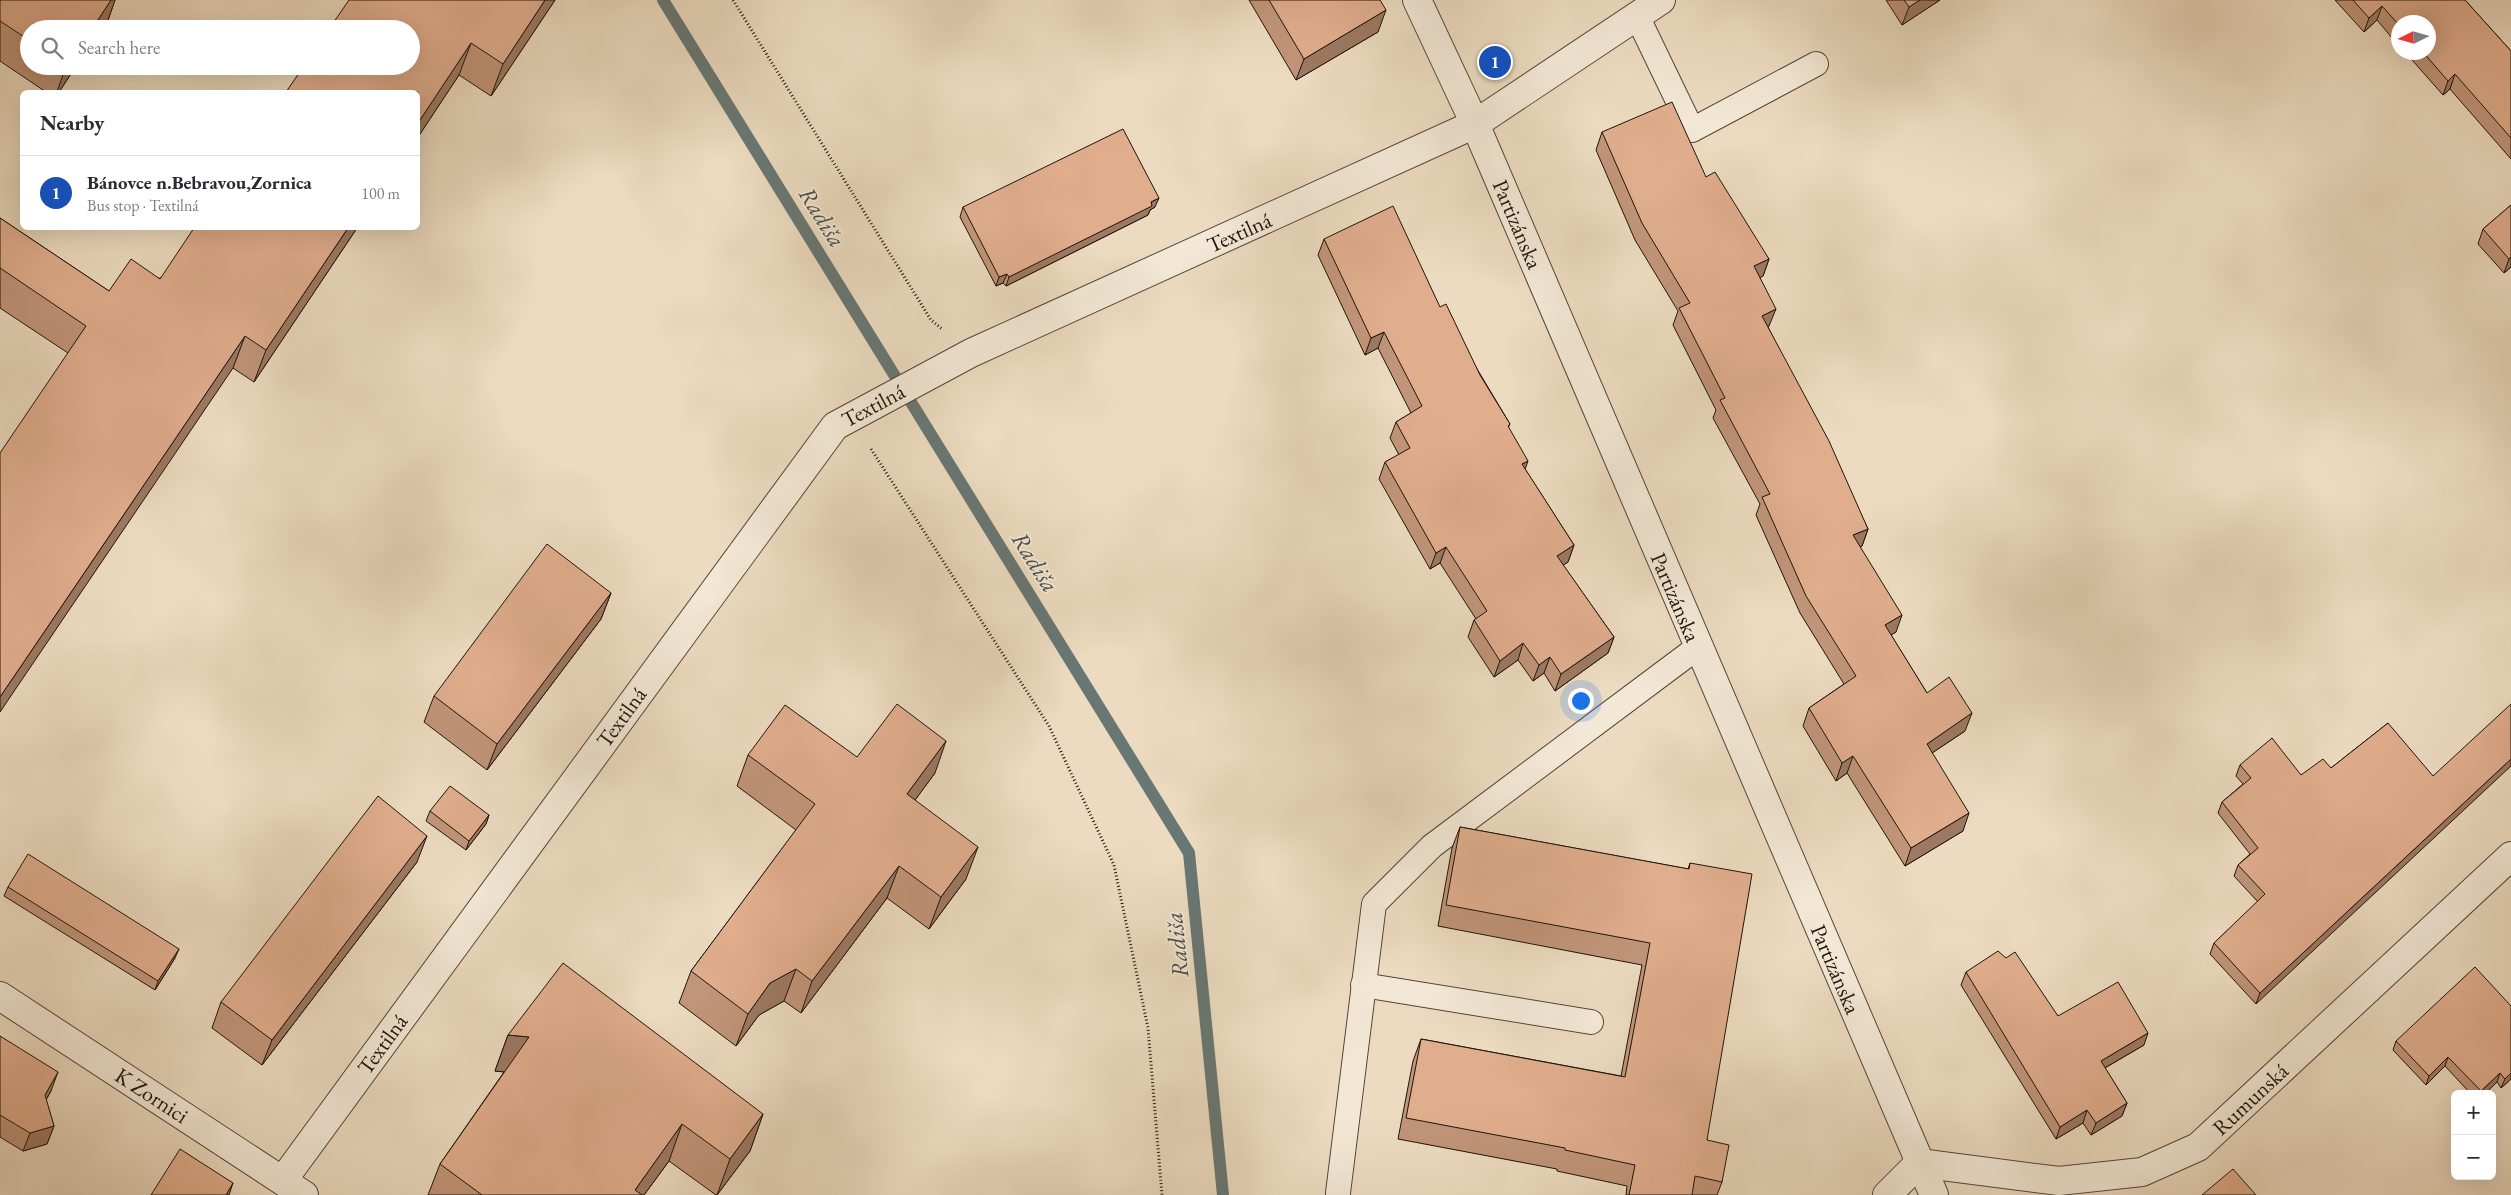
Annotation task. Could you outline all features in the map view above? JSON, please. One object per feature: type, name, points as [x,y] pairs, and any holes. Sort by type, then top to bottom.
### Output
[{"type":"street","name":"Partizánska","points":[[1417,0],[1475,124],[1934,1195]]},
{"type":"street","name":"Textilná","points":[[294,1188],[843,421],[971,353],[1475,124],[1661,0]]},
{"type":"street","name":"Rumunská","points":[[1919,1163],[2059,1181],[2142,1172],[2198,1147],[2511,856]]},
{"type":"street","name":"K Zornici","points":[[0,996],[294,1188]]},
{"type":"street","points":[[1887,1195],[1919,1163]]},
{"type":"lane","points":[[1637,16],[1692,130],[1816,64]]},
{"type":"lane","points":[[1338,1193],[1374,904],[1432,846],[1698,647]]},
{"type":"lane","points":[[1364,985],[1591,1022]]},
{"type":"path","points":[[733,0],[931,320],[971,353]]},
{"type":"path","points":[[843,421],[1049,726],[1114,865],[1148,1028],[1162,1195]]},
{"type":"building","points":[[0,0],[111,0],[98,20],[20,20],[20,34],[0,21]]},
{"type":"building","points":[[349,0],[545,0],[503,64],[471,43],[420,120],[420,90],[287,90],[298,75],[420,75],[420,20],[335,20]]},
{"type":"building","points":[[1269,0],[1380,0],[1386,10],[1304,59]]},
{"type":"building","points":[[1904,0],[1920,0],[1909,7]]},
{"type":"building","points":[[2353,0],[2465,0],[2511,51],[2511,138],[2455,74],[2448,81],[2430,60],[2436,60],[2436,15],[2391,16],[2382,6],[2369,18]]},
{"type":"building","points":[[1672,102],[1706,177],[1715,172],[1769,259],[1754,266],[1776,309],[1762,316],[1829,441],[1868,529],[1853,535],[1902,615],[1885,625],[1927,693],[1949,677],[1972,713],[1927,744],[1969,813],[1911,848],[1853,756],[1842,763],[1809,708],[1856,676],[1806,596],[1762,497],[1770,494],[1720,400],[1725,398],[1679,308],[1690,303],[1642,223],[1602,132]]},
{"type":"building","points":[[1123,129],[1159,198],[1151,202],[1152,206],[1009,277],[1007,274],[999,277],[963,207]]},
{"type":"building","points":[[2511,205],[2511,257],[2509,259],[2483,229]]},
{"type":"building","points":[[1393,206],[1440,307],[1446,304],[1480,375],[1510,424],[1508,426],[1528,461],[1522,464],[1574,545],[1557,556],[1614,637],[1561,674],[1550,657],[1539,665],[1523,643],[1500,661],[1474,620],[1487,611],[1446,547],[1436,553],[1385,462],[1410,448],[1396,422],[1422,406],[1384,332],[1371,338],[1324,239]]},
{"type":"building","points":[[0,218],[109,291],[131,259],[160,279],[193,230],[347,230],[266,350],[245,336],[0,697],[0,453],[86,326],[0,268]]},
{"type":"building","points":[[547,544],[611,593],[497,744],[434,696]]},
{"type":"building","points":[[897,704],[946,741],[907,794],[978,847],[941,897],[899,866],[812,981],[796,969],[770,983],[748,1014],[691,971],[815,804],[748,755],[785,705],[857,757]]},
{"type":"building","points":[[2511,704],[2511,759],[2260,993],[2214,943],[2265,894],[2238,865],[2258,848],[2222,802],[2251,778],[2240,765],[2272,738],[2301,775],[2323,759],[2331,768],[2388,723],[2433,776]]},
{"type":"building","points":[[450,786],[489,815],[469,841],[430,811]]},
{"type":"building","points":[[378,796],[427,836],[272,1040],[221,1002]]},
{"type":"building","points":[[1460,827],[1689,869],[1690,863],[1752,874],[1707,1140],[1729,1145],[1722,1182],[1695,1176],[1692,1195],[1629,1195],[1635,1165],[1565,1150],[1565,1148],[1406,1118],[1421,1039],[1625,1077],[1650,943],[1446,905]]},
{"type":"building","points":[[28,854],[179,949],[158,981],[8,887]]},
{"type":"building","points":[[1998,951],[2006,958],[2015,952],[2058,1016],[2118,982],[2148,1033],[2101,1061],[2127,1103],[2096,1123],[2087,1110],[2060,1127],[1966,972]]},
{"type":"building","points":[[563,963],[763,1114],[730,1159],[682,1124],[635,1190],[642,1195],[482,1195],[440,1164],[529,1037],[508,1035]]},
{"type":"building","points":[[2475,967],[2511,1006],[2511,1073],[2505,1079],[2500,1073],[2482,1090],[2448,1057],[2429,1076],[2396,1041]]},
{"type":"building","points":[[0,1036],[58,1072],[45,1095],[54,1126],[30,1133],[0,1115]]},
{"type":"building","points":[[180,1149],[233,1183],[226,1195],[151,1195]]},
{"type":"building","points":[[2233,1169],[2256,1195],[2202,1195]]},
{"type":"waterway","name":"Radiša","points":[[663,0],[1189,853],[1223,1195]]},
{"type":"place","name":"Bánovce n.Bebravou,Zornica","points":[[1495,62]]}]
